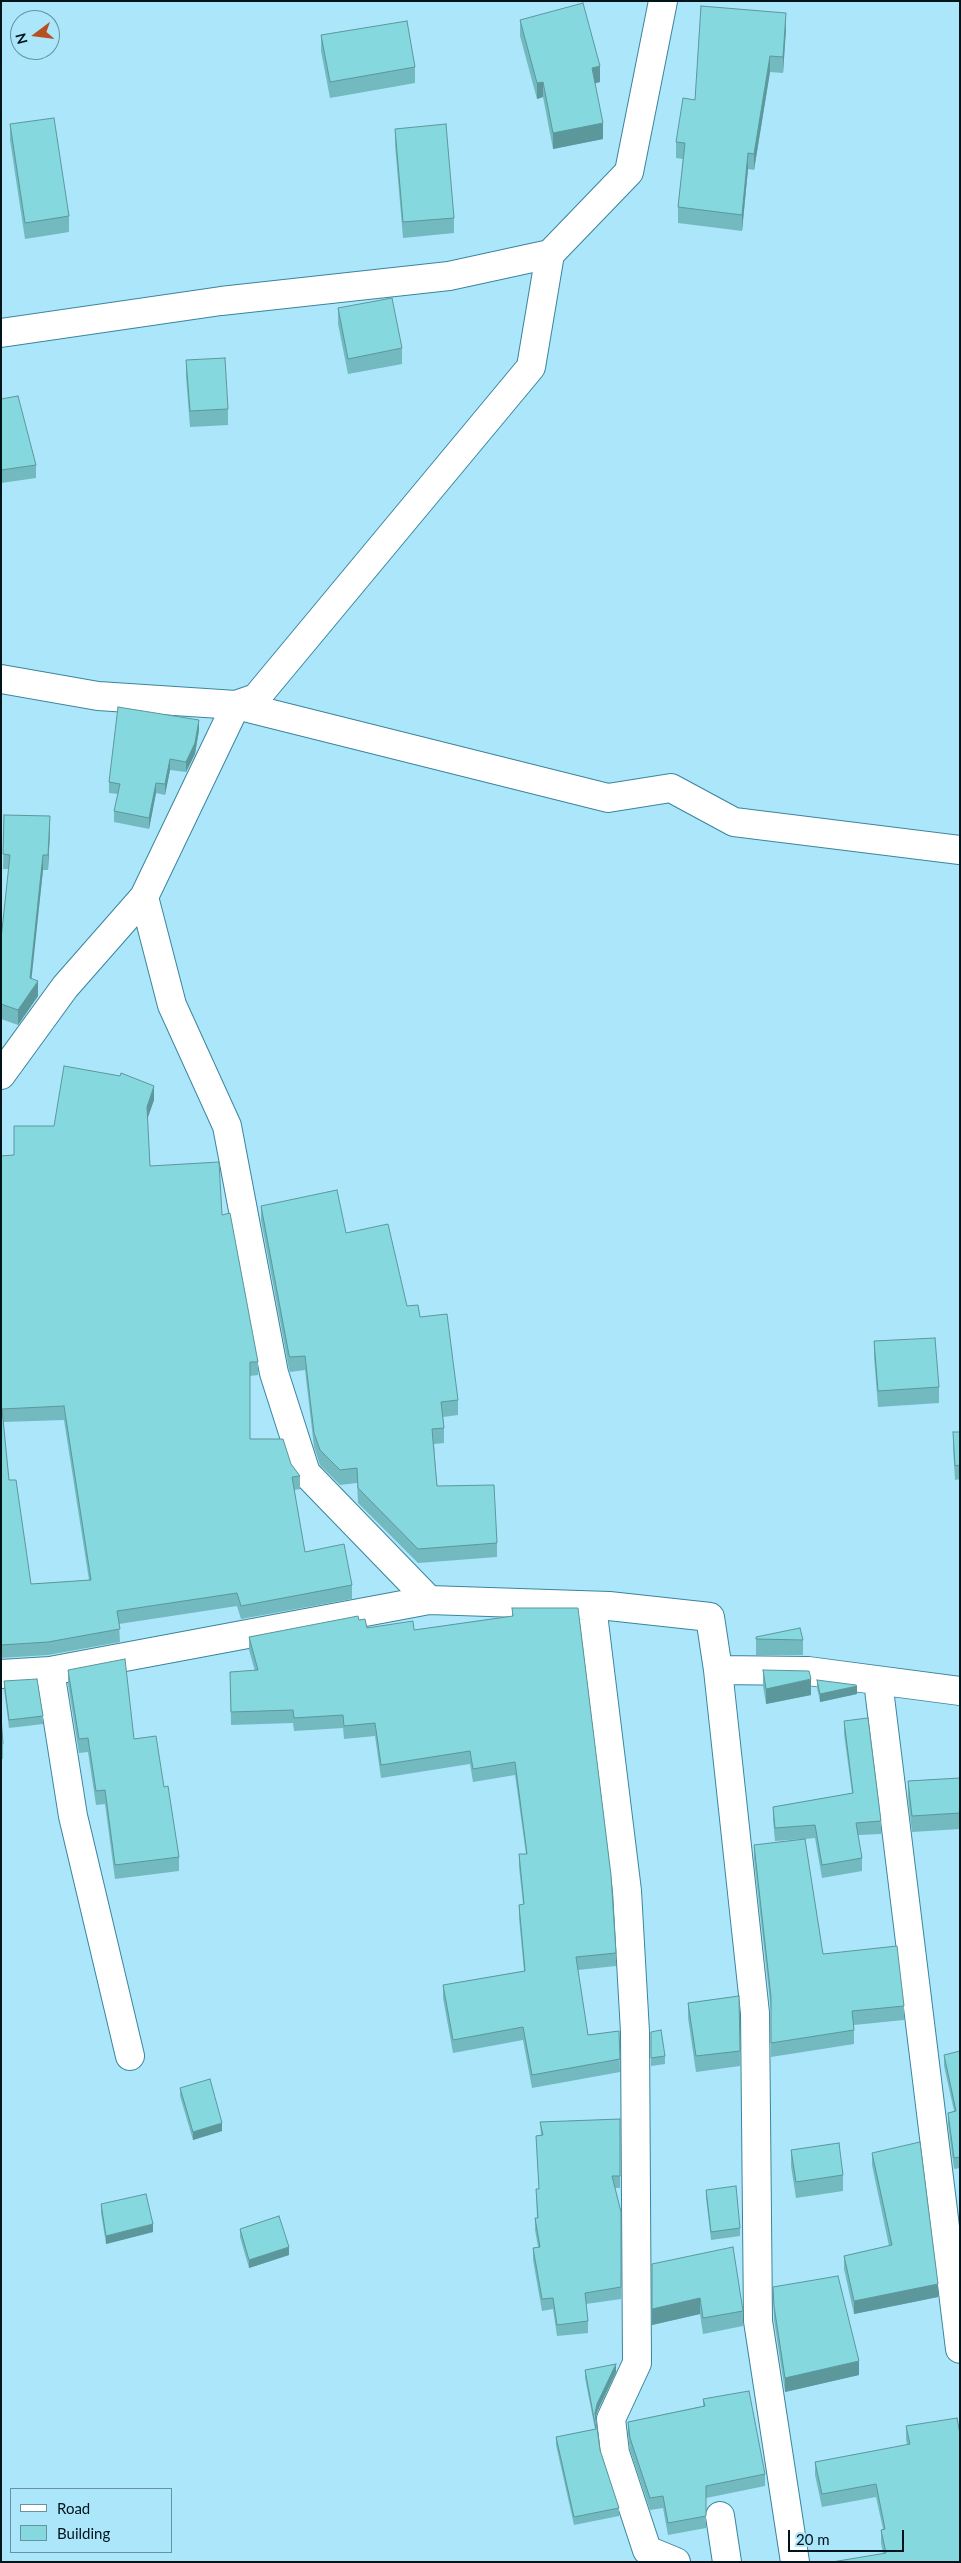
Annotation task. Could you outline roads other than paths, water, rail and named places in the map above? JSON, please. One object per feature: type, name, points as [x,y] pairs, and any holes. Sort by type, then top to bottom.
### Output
[{"type":"street","points":[[1,333],[221,301],[449,276],[550,254],[629,172],[663,1]]},
{"type":"street","points":[[1,1074],[66,987],[144,898],[236,705],[256,698],[531,367],[550,254]]},
{"type":"street","points":[[1,679],[98,696],[236,705],[608,798],[671,788],[734,822],[960,850]]},
{"type":"street","points":[[144,898],[172,1005],[227,1126],[274,1373],[306,1473],[429,1600]]},
{"type":"street","points":[[1,1674],[50,1671],[429,1600],[592,1606],[710,1617],[718,1670],[755,2013],[758,2321],[795,2562]]},
{"type":"street","points":[[592,1606],[627,1891],[635,2032],[637,2363],[611,2420],[614,2453],[647,2550],[676,2562]]},
{"type":"street","points":[[718,1670],[808,1671],[960,1691]]},
{"type":"street","points":[[50,1671],[73,1816],[130,2056]]},
{"type":"street","points":[[878,1681],[960,2349]]},
{"type":"street","points":[[720,2516],[727,2562]]}]
